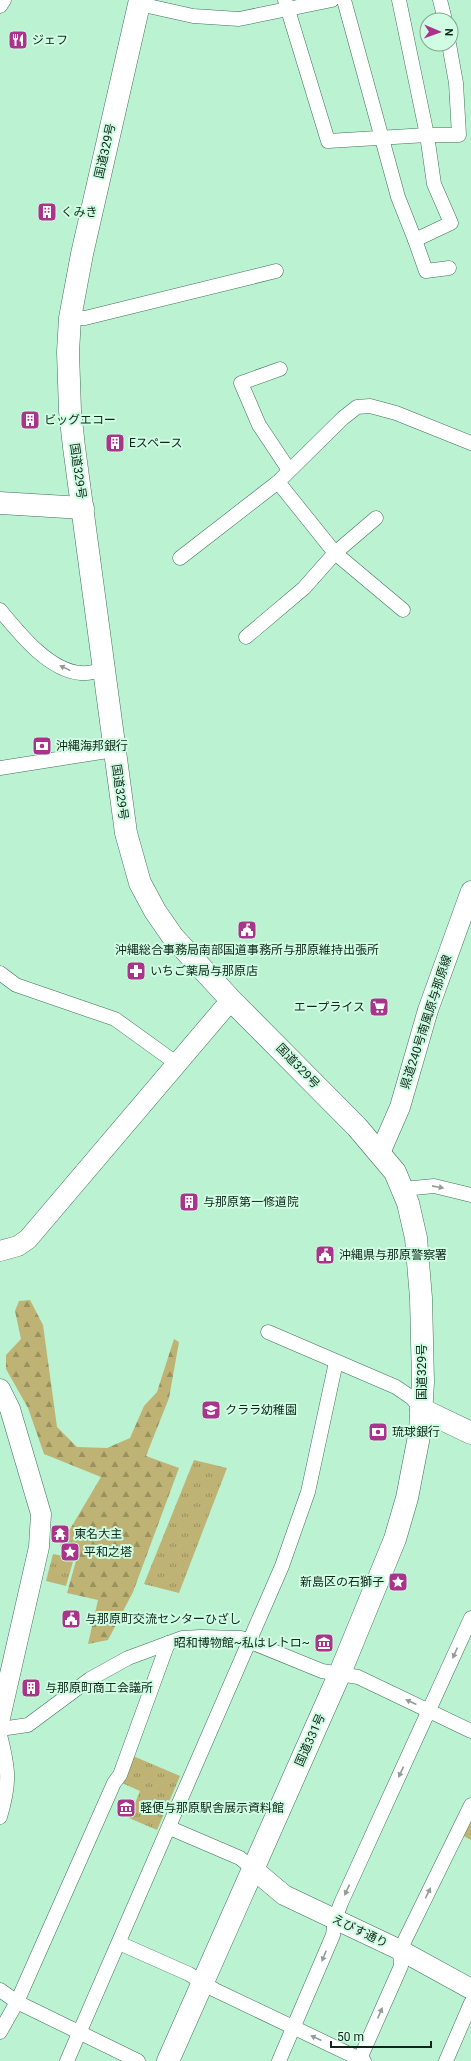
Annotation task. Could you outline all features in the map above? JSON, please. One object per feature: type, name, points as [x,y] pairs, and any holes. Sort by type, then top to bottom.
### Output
[{"type":"main road","name":"国道329号","points":[[139,2],[82,254],[70,318],[68,352],[70,411],[103,670],[126,833],[140,883],[155,911],[173,937],[231,1000],[357,1127],[395,1172],[403,1189],[416,1238],[423,1364],[421,1409],[471,1433]]},
{"type":"main road","points":[[0,503],[83,508]]},
{"type":"main road","name":"国道331号","points":[[168,2061],[374,1596],[402,1519],[417,1452],[421,1409]]},
{"type":"street","points":[[0,6],[4,0]]},
{"type":"street","points":[[139,2],[193,16],[238,19],[287,4],[332,0]]},
{"type":"street","points":[[344,0],[383,138],[398,198],[426,271],[450,268]]},
{"type":"street","points":[[399,0],[427,135],[434,184],[452,223],[415,240]]},
{"type":"street","points":[[440,0],[443,12]]},
{"type":"street","points":[[287,4],[328,141],[427,135],[459,135],[456,83],[451,52]]},
{"type":"street","points":[[70,318],[85,318],[276,272]]},
{"type":"street","points":[[280,369],[241,383],[259,425],[289,470]]},
{"type":"street","points":[[180,558],[278,482],[343,418],[357,408],[370,406],[396,413],[471,443]]},
{"type":"street","points":[[278,482],[335,553],[403,610]]},
{"type":"street","points":[[246,637],[304,588],[335,553],[376,518]]},
{"type":"street","points":[[0,610],[33,647],[62,667],[82,673],[103,670]]},
{"type":"street","points":[[0,768],[114,750]]},
{"type":"street","name":"県道240号南風原与那原線","points":[[380,1153],[400,1107],[428,1010],[471,891]]},
{"type":"street","points":[[0,973],[16,985],[115,1019],[176,1063]]},
{"type":"street","points":[[0,1251],[18,1246],[28,1239],[231,1000]]},
{"type":"street","points":[[403,1189],[434,1186],[471,1195]]},
{"type":"street","points":[[268,1332],[396,1387],[412,1398],[421,1409]]},
{"type":"street","points":[[67,2061],[120,1943],[250,1642],[301,1513],[315,1464],[336,1362]]},
{"type":"street","points":[[0,1388],[10,1409],[28,1467],[41,1519],[39,1547],[0,1718]]},
{"type":"street","points":[[279,2061],[333,1935],[335,1919],[471,1618]]},
{"type":"street","points":[[0,1729],[28,1725],[90,1679],[128,1658],[182,1638],[201,1637],[241,1638],[322,1671],[358,1677],[471,1731]]},
{"type":"street","points":[[0,2032],[17,2002],[114,1783],[120,1775],[168,1643]]},
{"type":"street","points":[[0,1735],[8,1776],[8,1791],[0,1817]]},
{"type":"street","points":[[120,1943],[189,1974],[202,1982],[361,2060],[401,1966],[400,1950],[471,1805]]},
{"type":"street","points":[[170,1828],[240,1858],[253,1869]]},
{"type":"street","name":"えびす通り","points":[[253,1869],[284,1895],[400,1950],[471,1989]]},
{"type":"street","points":[[0,1990],[17,2002],[138,2061]]},
{"type":"street","points":[[446,2061],[471,2003]]},
{"type":"green space","points":[[30,1300],[43,1325],[57,1427],[77,1447],[107,1448],[130,1438],[144,1406],[157,1392],[174,1339],[179,1342],[169,1398],[146,1456],[179,1468],[133,1592],[108,1640],[88,1644],[98,1600],[67,1593],[79,1550],[60,1546],[101,1477],[44,1454],[28,1408],[6,1369],[6,1355],[21,1339],[15,1311],[19,1301]]},
{"type":"green space","points":[[194,1460],[227,1468],[179,1593],[144,1584]]},
{"type":"green space","points":[[53,1554],[74,1558],[66,1586],[46,1581]]},
{"type":"green space","points":[[133,1756],[180,1776],[157,1830],[129,1818],[140,1791],[122,1783]]},
{"type":"green space","points":[[471,1817],[471,1840],[462,1835]]},
{"type":"place","name":"ジェフ","points":[[18,40]]},
{"type":"place","name":"くみき","points":[[47,212]]},
{"type":"place","name":"ビッグエコー","points":[[30,420]]},
{"type":"place","name":"Eスペース","points":[[115,443]]},
{"type":"place","name":"沖縄海邦銀行","points":[[42,746]]},
{"type":"place","name":"沖縄総合事務局南部国道事務所与那原維持出張所","points":[[247,930]]},
{"type":"place","name":"いちご薬局与那原店","points":[[136,971]]},
{"type":"place","name":"エープライス","points":[[379,1007]]},
{"type":"place","name":"与那原第一修道院","points":[[189,1202]]},
{"type":"place","name":"沖縄県与那原警察署","points":[[325,1255]]},
{"type":"place","name":"クララ幼稚園","points":[[211,1410]]},
{"type":"place","name":"琉球銀行","points":[[378,1432]]},
{"type":"place","name":"東名大主","points":[[60,1534]]},
{"type":"place","name":"平和之塔","points":[[70,1552]]},
{"type":"place","name":"新島区の石獅子","points":[[398,1582]]},
{"type":"place","name":"与那原町交流センターひざし","points":[[71,1619]]},
{"type":"place","name":"昭和博物館~私はレトロ~","points":[[324,1643]]},
{"type":"place","name":"与那原町商工会議所","points":[[31,1688]]},
{"type":"place","name":"軽便与那原駅舎展示資料館","points":[[126,1808]]}]
